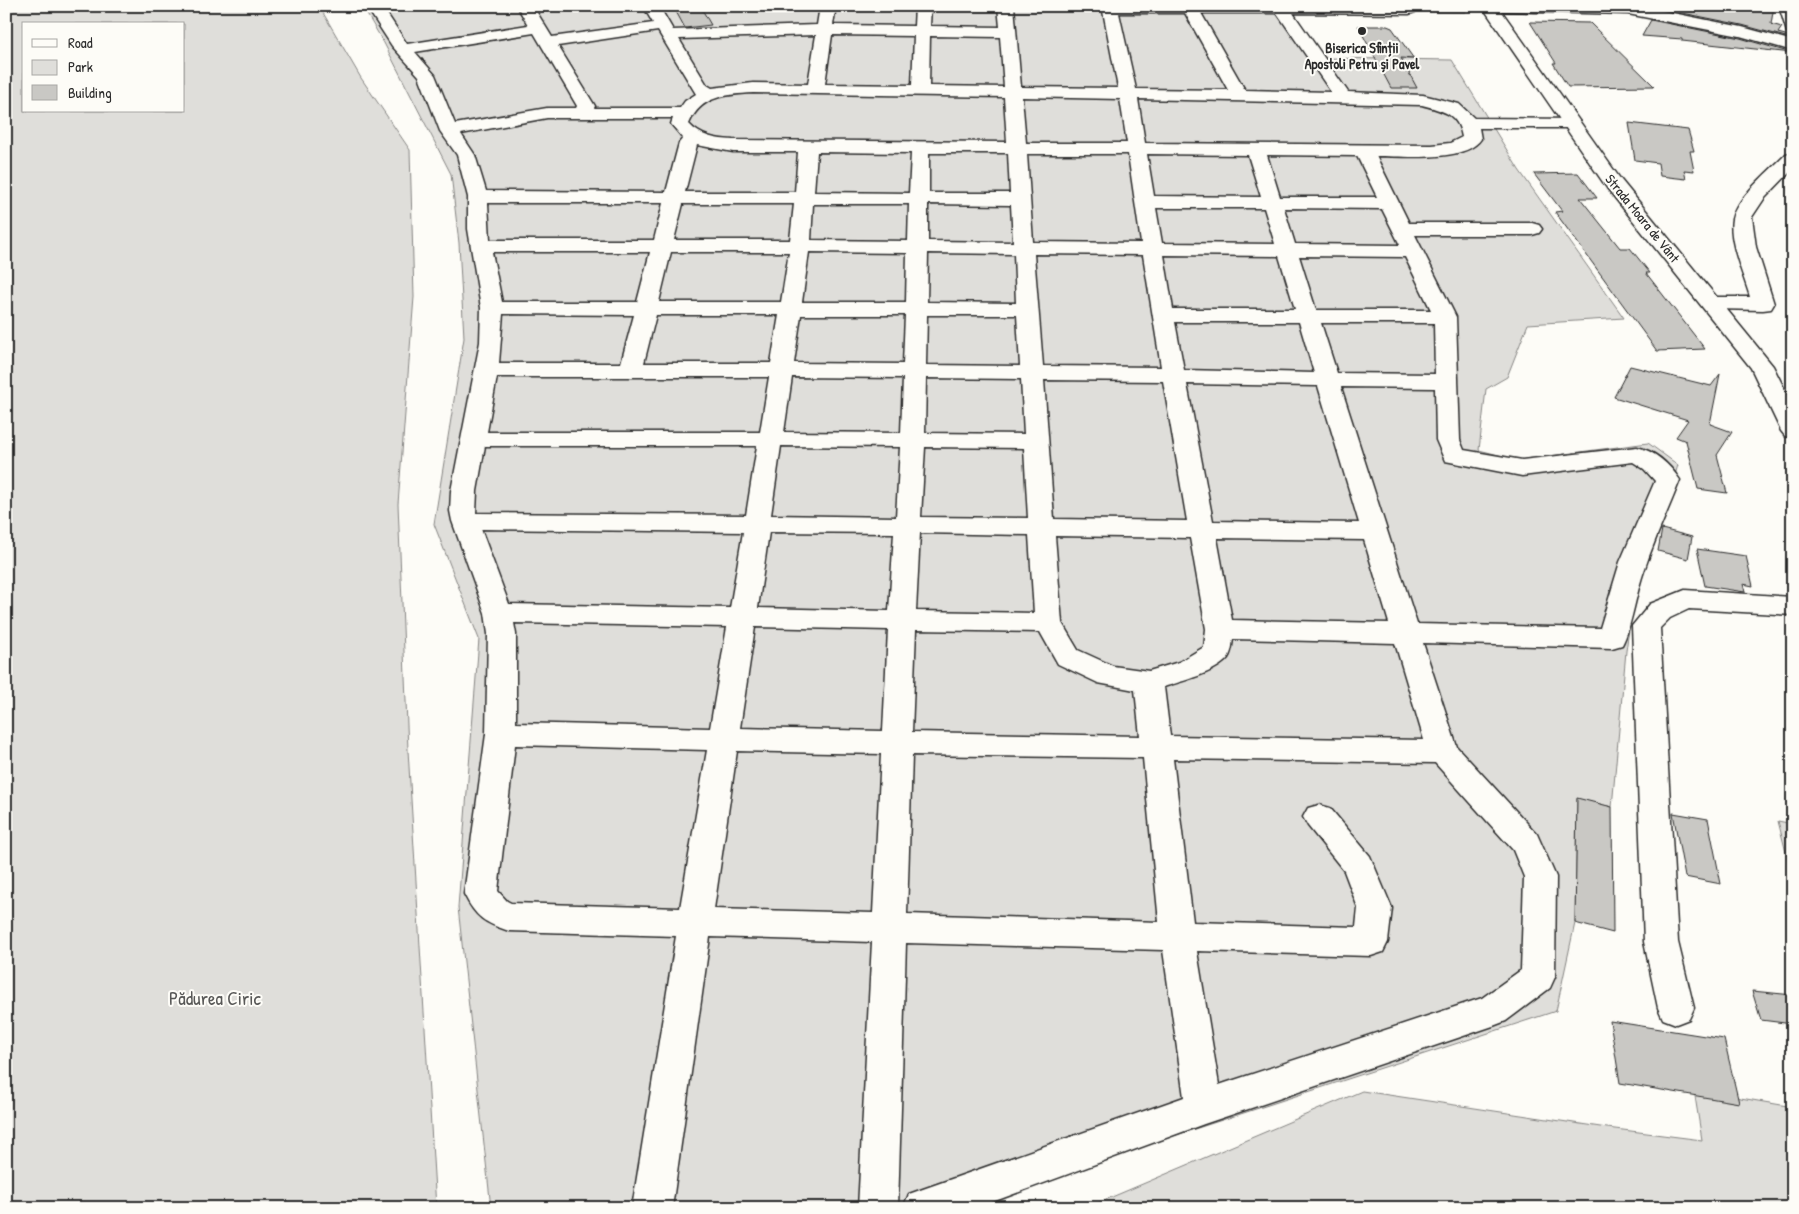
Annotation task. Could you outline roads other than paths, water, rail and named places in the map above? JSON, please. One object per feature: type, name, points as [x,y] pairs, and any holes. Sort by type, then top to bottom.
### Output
[{"type":"main road","points":[[374,6],[404,49],[427,75],[449,131],[466,155],[478,197],[478,229],[492,308],[491,342],[464,491],[463,510],[464,521],[499,613],[502,634],[501,734],[481,894],[495,911],[509,917],[1371,942],[1375,908],[1358,865],[1319,817]]},
{"type":"main road","points":[[525,6],[586,106],[583,112]]},
{"type":"main road","points":[[650,6],[700,88],[708,94]]},
{"type":"main road","points":[[816,89],[828,6]]},
{"type":"main road","points":[[920,91],[923,6]]},
{"type":"main road","points":[[1006,6],[1014,92],[1048,623],[1068,657],[1108,676],[1148,681],[1189,669],[1217,652],[1220,629],[1163,314],[1128,94],[1110,7],[1409,9],[1413,6]]},
{"type":"main road","name":"Strada Moara de Vânt","points":[[1490,6],[1614,184],[1713,303],[1762,366],[1793,431]]},
{"type":"main road","points":[[1501,6],[1628,7],[1733,30],[1793,46]]},
{"type":"main road","points":[[1787,6],[1793,29]]},
{"type":"main road","points":[[1190,7],[1239,95]]},
{"type":"main road","points":[[1279,7],[1343,97]]},
{"type":"main road","points":[[404,49],[538,28]]},
{"type":"main road","points":[[548,43],[665,30],[1008,32]]},
{"type":"main road","points":[[753,88],[1239,95],[1423,100],[1453,108],[1469,123],[1472,139],[1454,148],[1432,151],[733,146],[712,144],[695,138],[685,132],[680,124],[682,113],[690,103],[708,94],[753,88]]},
{"type":"main road","points":[[449,131],[547,112],[682,113]]},
{"type":"main road","points":[[1469,123],[1570,123]]},
{"type":"main road","points":[[631,370],[688,143],[695,138]]},
{"type":"main road","points":[[652,1208],[800,246],[808,147]]},
{"type":"main road","points":[[878,1208],[902,620],[913,441],[920,148]]},
{"type":"main road","points":[[924,1208],[1204,1107],[1493,1010],[1538,977],[1540,876],[1526,843],[1443,752],[1256,150]]},
{"type":"main road","points":[[1220,629],[1612,638],[1632,562],[1668,480],[1653,464],[1637,454],[1522,468],[1454,456],[1448,440],[1448,381],[1444,317],[1364,151]]},
{"type":"main road","points":[[1713,303],[1763,304],[1747,251],[1742,228],[1742,216],[1750,204],[1793,158]]},
{"type":"main road","points":[[478,197],[1021,199]]},
{"type":"main road","points":[[1146,202],[1389,202]]},
{"type":"main road","points":[[1402,229],[1532,229]]},
{"type":"main road","points":[[482,246],[800,246],[1153,251],[1413,251]]},
{"type":"main road","points":[[492,308],[791,307],[1028,309]]},
{"type":"main road","points":[[1163,314],[1444,317]]},
{"type":"main road","points":[[487,370],[1031,371],[1174,374],[1190,378],[1448,381]]},
{"type":"main road","points":[[473,439],[771,439],[1036,442]]},
{"type":"main road","points":[[464,521],[1374,532]]},
{"type":"main road","points":[[1676,1008],[1660,942],[1646,626],[1660,611],[1685,598],[1793,606]]},
{"type":"main road","points":[[499,613],[1048,623]]},
{"type":"main road","points":[[1148,681],[1178,936],[1204,1107]]},
{"type":"main road","points":[[501,734],[1155,748],[1443,752]]},
{"type":"place","name":"Biserica Sfinții Apostoli Petru și Pavel","points":[[1362,31]]},
{"type":"park label","name":"Pădurea Ciric","points":[[215,998]]}]
